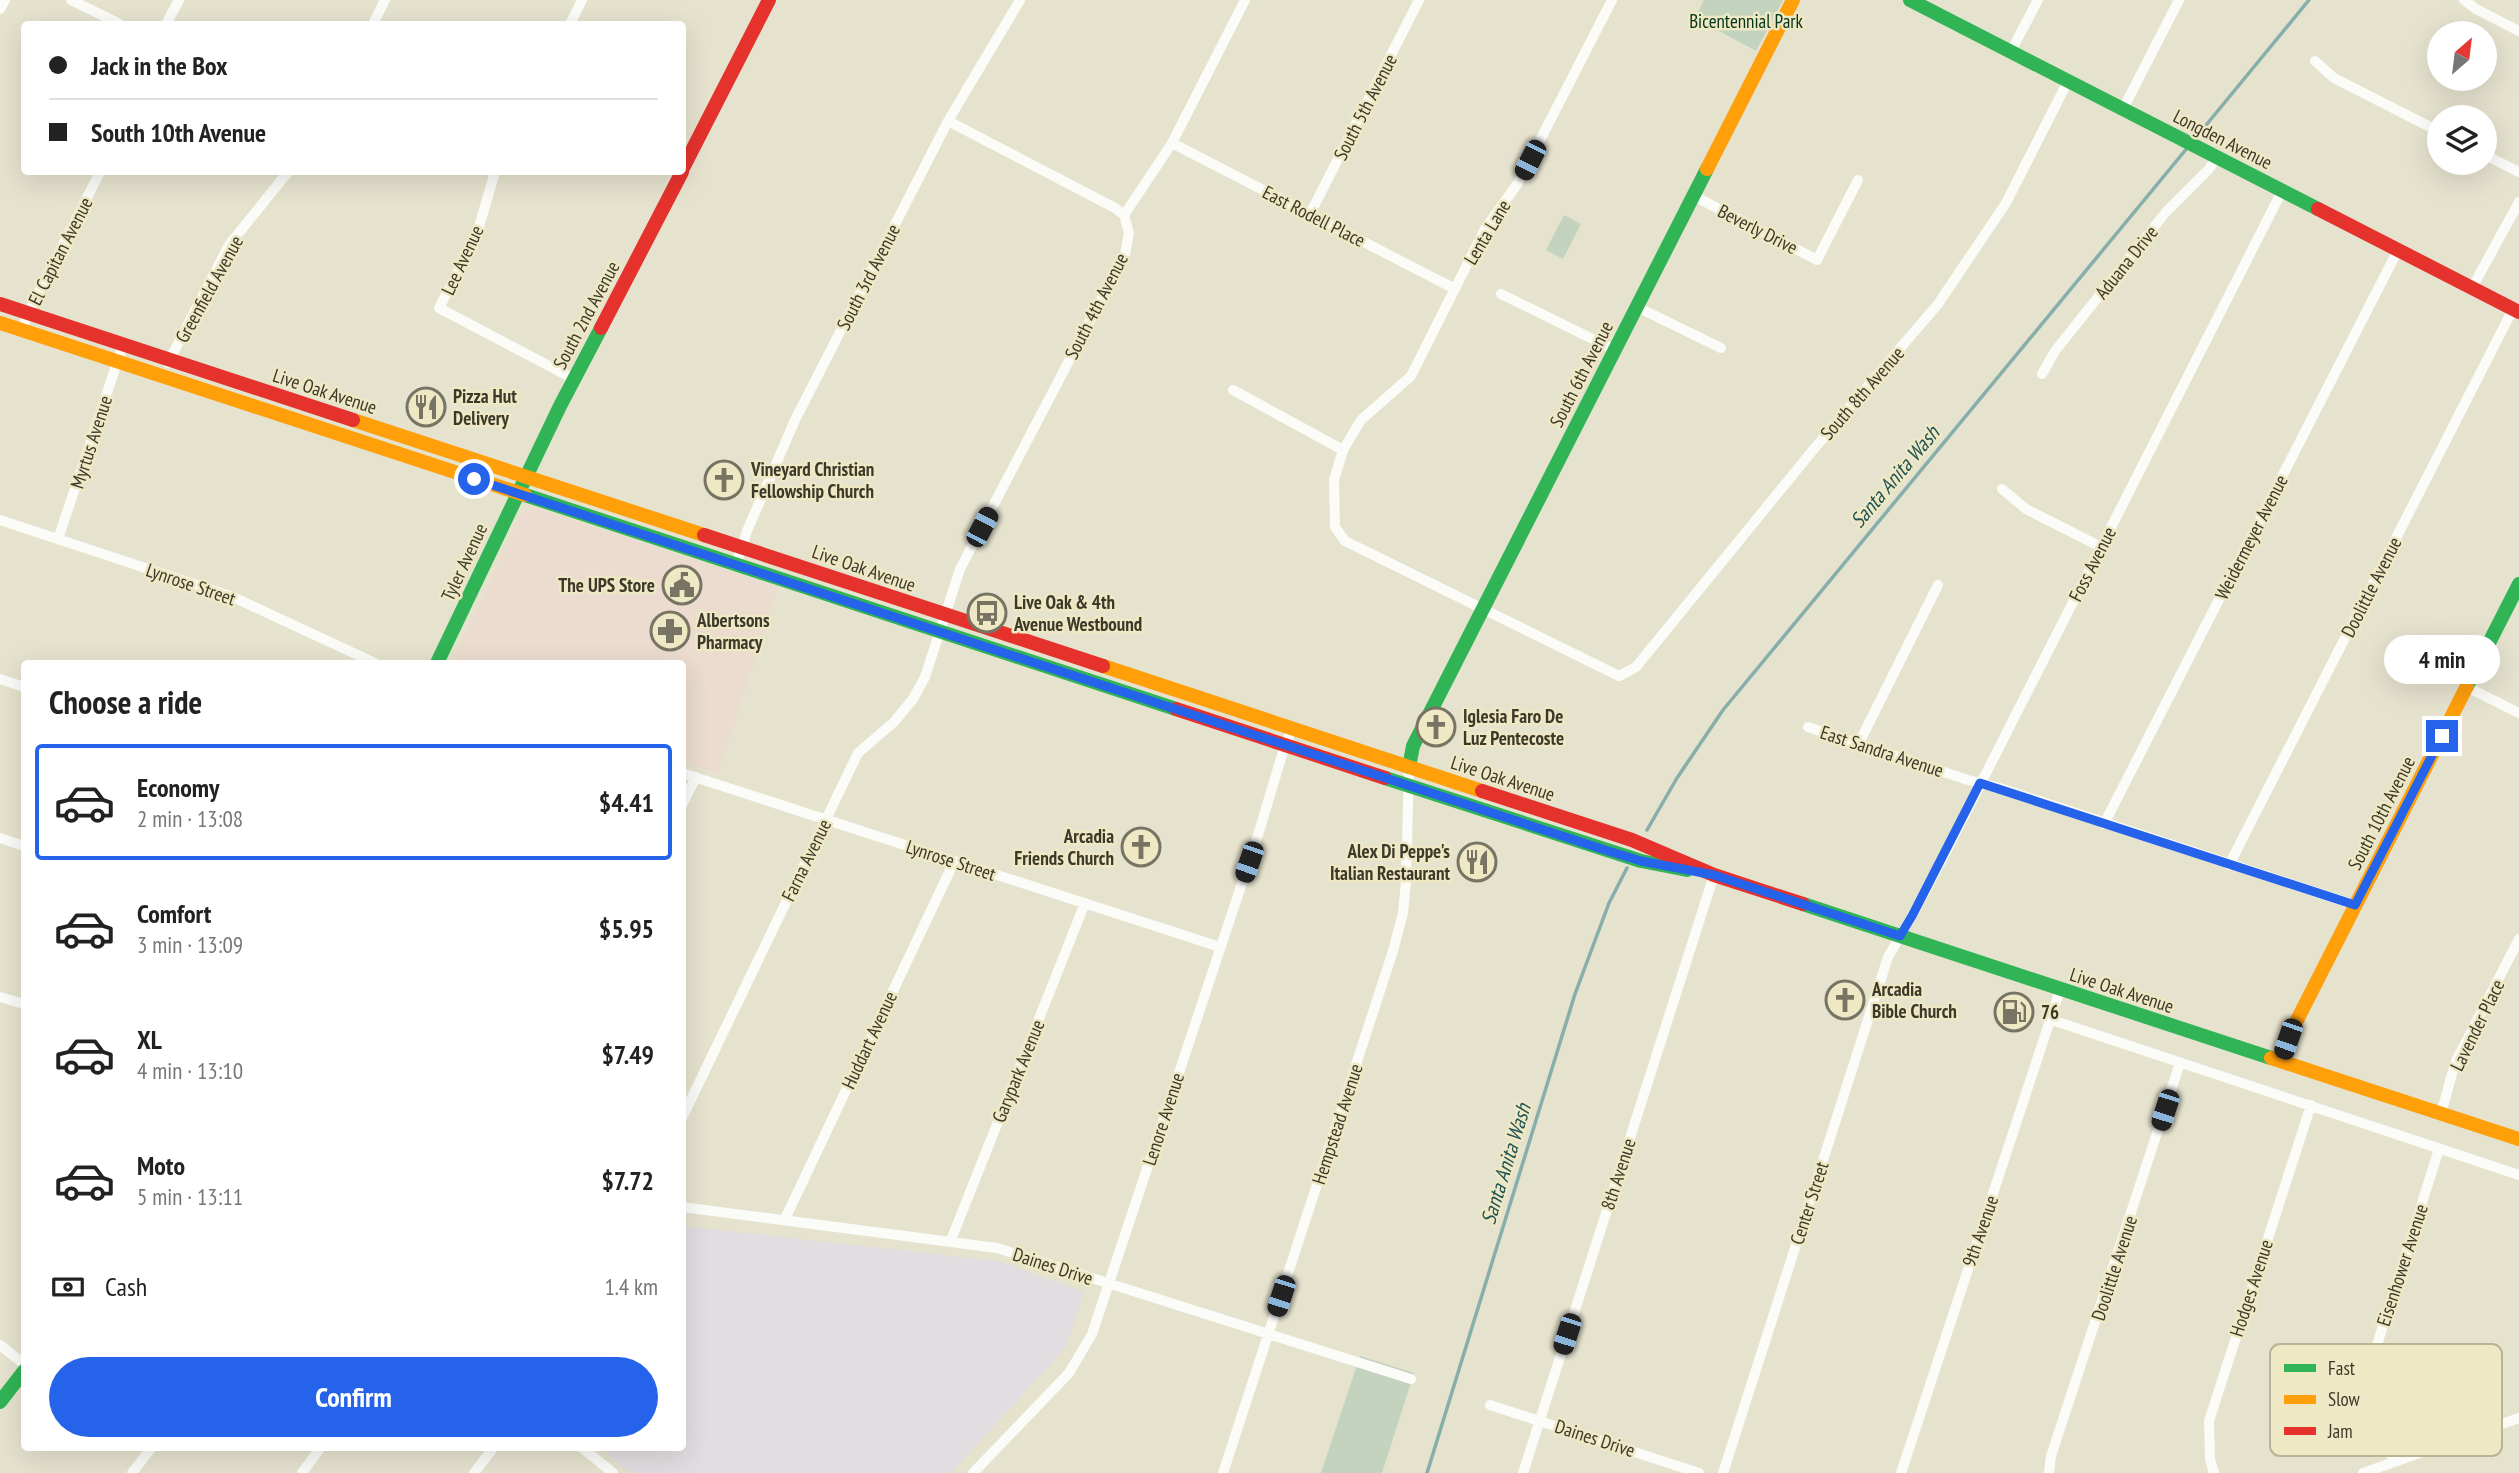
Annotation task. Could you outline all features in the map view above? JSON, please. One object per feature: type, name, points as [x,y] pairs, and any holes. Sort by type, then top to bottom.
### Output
[{"type":"main road","name":"South 2nd Avenue","points":[[686,163],[769,0]]},
{"type":"main road","name":"South 6th Avenue","points":[[1409,767],[1410,751],[1793,0]]},
{"type":"main road","name":"Longden Avenue","points":[[1910,0],[2516,311]]},
{"type":"main road","name":"South 2nd Avenue","points":[[525,477],[680,175]]},
{"type":"main road","name":"Live Oak Avenue","points":[[0,304],[1632,840],[1714,875],[2519,1139]]},
{"type":"main road","name":"Live Oak Avenue","points":[[0,323],[1641,861],[1714,875]]},
{"type":"main road","name":"Tyler Avenue","points":[[438,660],[525,477]]},
{"type":"main road","name":"South 10th Avenue","points":[[2281,1061],[2290,1034],[2519,584]]},
{"type":"main road","points":[[0,1402],[21,1375]]},
{"type":"street","points":[[0,9],[5,0]]},
{"type":"street","points":[[71,0],[114,21]]},
{"type":"street","points":[[168,21],[179,0]]},
{"type":"street","points":[[374,21],[385,0]]},
{"type":"street","points":[[572,21],[582,0]]},
{"type":"street","name":"South 3rd Avenue","points":[[736,564],[795,420],[948,121],[1020,0]]},
{"type":"street","points":[[948,121],[1124,215],[1172,143],[1245,0]]},
{"type":"street","name":"South 5th Avenue","points":[[1310,214],[1419,0]]},
{"type":"street","name":"Lenta Lane","points":[[1343,450],[1361,420],[1411,376],[1485,229],[1518,183],[1612,0]]},
{"type":"street","points":[[2011,51],[2038,0]]},
{"type":"street","points":[[2123,110],[2179,0]]},
{"type":"street","points":[[2464,0],[2519,31]]},
{"type":"street","points":[[2315,61],[2334,78],[2427,125]]},
{"type":"street","name":"South 8th Avenue","points":[[1483,610],[1619,676],[1636,667],[1813,450],[1938,304],[2006,203],[2068,81]]},
{"type":"street","name":"East Rodell Place","points":[[1172,143],[1455,289]]},
{"type":"street","name":"Aduana Drive","points":[[2042,374],[2054,351],[2166,212],[2209,169],[2217,157]]},
{"type":"street","points":[[2497,161],[2519,172]]},
{"type":"street","name":"El Capitan Avenue","points":[[22,331],[28,313],[98,175]]},
{"type":"street","name":"Greenfield Avenue","points":[[163,377],[169,360],[229,245],[286,175]]},
{"type":"street","name":"Lee Avenue","points":[[494,175],[476,237],[439,308],[574,379]]},
{"type":"street","name":"Beverly Drive","points":[[1694,196],[1817,260],[1858,180]]},
{"type":"street","name":"Foss Avenue","points":[[1900,936],[2282,191]]},
{"type":"street","points":[[2472,288],[2519,202]]},
{"type":"street","name":"South 4th Avenue","points":[[946,616],[960,569],[1125,254],[1129,233],[1124,215]]},
{"type":"street","name":"Weidermeyer Avenue","points":[[2104,824],[2398,250]]},
{"type":"street","points":[[1501,293],[1615,350]]},
{"type":"street","points":[[1637,307],[1721,348]]},
{"type":"street","name":"Doolittle Avenue","points":[[2229,864],[2516,311]]},
{"type":"street","name":"Myrtus Avenue","points":[[58,539],[123,345]]},
{"type":"street","points":[[1233,390],[1343,450],[1334,480],[1334,492],[1335,527],[1345,541],[1483,610]]},
{"type":"street","points":[[2002,489],[2026,509],[2101,547]]},
{"type":"street","name":"Lynrose Street","points":[[0,520],[233,597],[370,660]]},
{"type":"street","points":[[1858,745],[1938,585]]},
{"type":"street","name":"Farna Avenue","points":[[686,1110],[858,753],[894,722],[913,699],[925,677],[946,616]]},
{"type":"street","points":[[0,679],[21,686]]},
{"type":"street","points":[[2467,687],[2519,713]]},
{"type":"street","name":"East Sandra Avenue","points":[[1808,727],[2355,905]]},
{"type":"street","name":"Lenore Avenue","points":[[980,1471],[1069,1373],[1092,1334],[1292,729]]},
{"type":"street","name":"Hempstead Avenue","points":[[1223,1473],[1393,951],[1403,913],[1409,767]]},
{"type":"street","name":"Lynrose Street","points":[[686,774],[1220,947]]},
{"type":"street","points":[[686,797],[696,777]]},
{"type":"street","points":[[0,838],[21,845]]},
{"type":"street","name":"Huddart Avenue","points":[[785,1219],[954,862]]},
{"type":"street","name":"8th Avenue","points":[[1523,1473],[1714,875]]},
{"type":"street","name":"Garypark Avenue","points":[[951,1240],[1085,903]]},
{"type":"street","name":"Center Street","points":[[1723,1473],[1888,957],[1900,936]]},
{"type":"street","name":"Lavender Place","points":[[2441,1114],[2455,1063],[2519,939]]},
{"type":"street","name":"9th Avenue","points":[[1901,1473],[2060,990]]},
{"type":"street","points":[[0,996],[21,1003]]},
{"type":"street","points":[[2052,1020],[2519,1175]]},
{"type":"street","name":"Doolittle Avenue","points":[[2049,1473],[2051,1456],[2180,1063]]},
{"type":"street","name":"Hodges Avenue","points":[[2214,1473],[2208,1438],[2209,1421],[2311,1105]]},
{"type":"street","name":"Eisenhower Avenue","points":[[2377,1344],[2439,1149]]},
{"type":"street","name":"Daines Drive","points":[[686,1207],[998,1248],[1411,1379]]},
{"type":"street","points":[[0,1345],[21,1362]]},
{"type":"street","name":"Daines Drive","points":[[1490,1405],[1699,1473]]},
{"type":"street","points":[[2502,1424],[2519,1418]]},
{"type":"street","points":[[132,1473],[149,1451]]},
{"type":"street","points":[[302,1473],[318,1451]]},
{"type":"street","points":[[474,1473],[491,1451]]},
{"type":"street","points":[[586,1451],[613,1473]]},
{"type":"street","name":"Eisenhower Avenue","points":[[2392,1456],[2394,1462]]},
{"type":"street","points":[[2363,1473],[2411,1456]]},
{"type":"shaded area","points":[[535,508],[778,587],[718,774],[686,764],[686,660],[452,660],[525,511]]},
{"type":"shaded area","points":[[686,1226],[998,1261],[1084,1292],[1066,1347],[951,1473],[630,1473],[605,1451],[686,1451]]},
{"type":"green space","name":"Bicentennial Park","points":[[1704,0],[1783,0],[1756,51],[1695,18]]},
{"type":"green space","points":[[1564,215],[1581,224],[1563,259],[1546,250]]},
{"type":"green space","points":[[1360,1356],[1414,1373],[1382,1473],[1321,1473]]},
{"type":"waterway","name":"Santa Anita Wash","points":[[2193,141],[2309,0]]},
{"type":"waterway","name":"Santa Anita Wash","points":[[1647,830],[1677,778],[1723,710],[2188,147]]},
{"type":"waterway","name":"Santa Anita Wash","points":[[1427,1473],[1575,994],[1609,903],[1627,868]]},
{"type":"traffic: fast","points":[[1910,0],[2318,209]]},
{"type":"traffic: fast","points":[[1409,767],[1413,746],[1707,169]]},
{"type":"traffic: fast","points":[[438,660],[560,406],[601,328]]},
{"type":"traffic: fast","points":[[525,495],[1176,709]]},
{"type":"traffic: fast","points":[[2467,686],[2519,584]]},
{"type":"traffic: fast","points":[[1385,778],[1641,861],[1687,870]]},
{"type":"traffic: fast","points":[[1803,904],[2271,1058]]},
{"type":"traffic: fast","points":[[0,1402],[21,1375]]},
{"type":"traffic: slow","points":[[1707,169],[1793,0]]},
{"type":"traffic: slow","points":[[0,323],[525,495]]},
{"type":"traffic: slow","points":[[353,420],[704,535]]},
{"type":"traffic: slow","points":[[1103,666],[1482,791]]},
{"type":"traffic: slow","points":[[2281,1061],[2290,1034],[2467,686]]},
{"type":"traffic: slow","points":[[2271,1058],[2519,1139]]},
{"type":"traffic: jam","points":[[686,162],[769,0]]},
{"type":"traffic: jam","points":[[601,328],[680,175]]},
{"type":"traffic: jam","points":[[2318,209],[2519,312]]},
{"type":"traffic: jam","points":[[0,304],[353,420]]},
{"type":"traffic: jam","points":[[704,535],[1103,666]]},
{"type":"traffic: jam","points":[[1176,709],[1385,778]]},
{"type":"traffic: jam","points":[[1482,791],[1632,840],[1714,875],[1803,904]]},
{"type":"place","name":"Pizza Hut Delivery","points":[[426,407]]},
{"type":"place","name":"Vineyard Christian Fellowship Church","points":[[724,480]]},
{"type":"place","name":"The UPS Store","points":[[682,585]]},
{"type":"place","name":"Live Oak & 4th Avenue Westbound","points":[[987,613]]},
{"type":"place","name":"Albertsons Pharmacy","points":[[670,631]]},
{"type":"place","name":"Iglesia Faro De Luz Pentecoste","points":[[1436,727]]},
{"type":"place","name":"Arcadia Friends Church","points":[[1141,847]]},
{"type":"place","name":"Alex Di Peppe's Italian Restaurant","points":[[1477,862]]},
{"type":"place","name":"Arcadia Bible Church","points":[[1845,1000]]},
{"type":"place","name":"76","points":[[2014,1012]]},
{"type":"route","points":[[474,479],[1605,850],[1641,861],[1714,875],[1900,936],[1980,783],[2355,905],[2442,736]]}]
